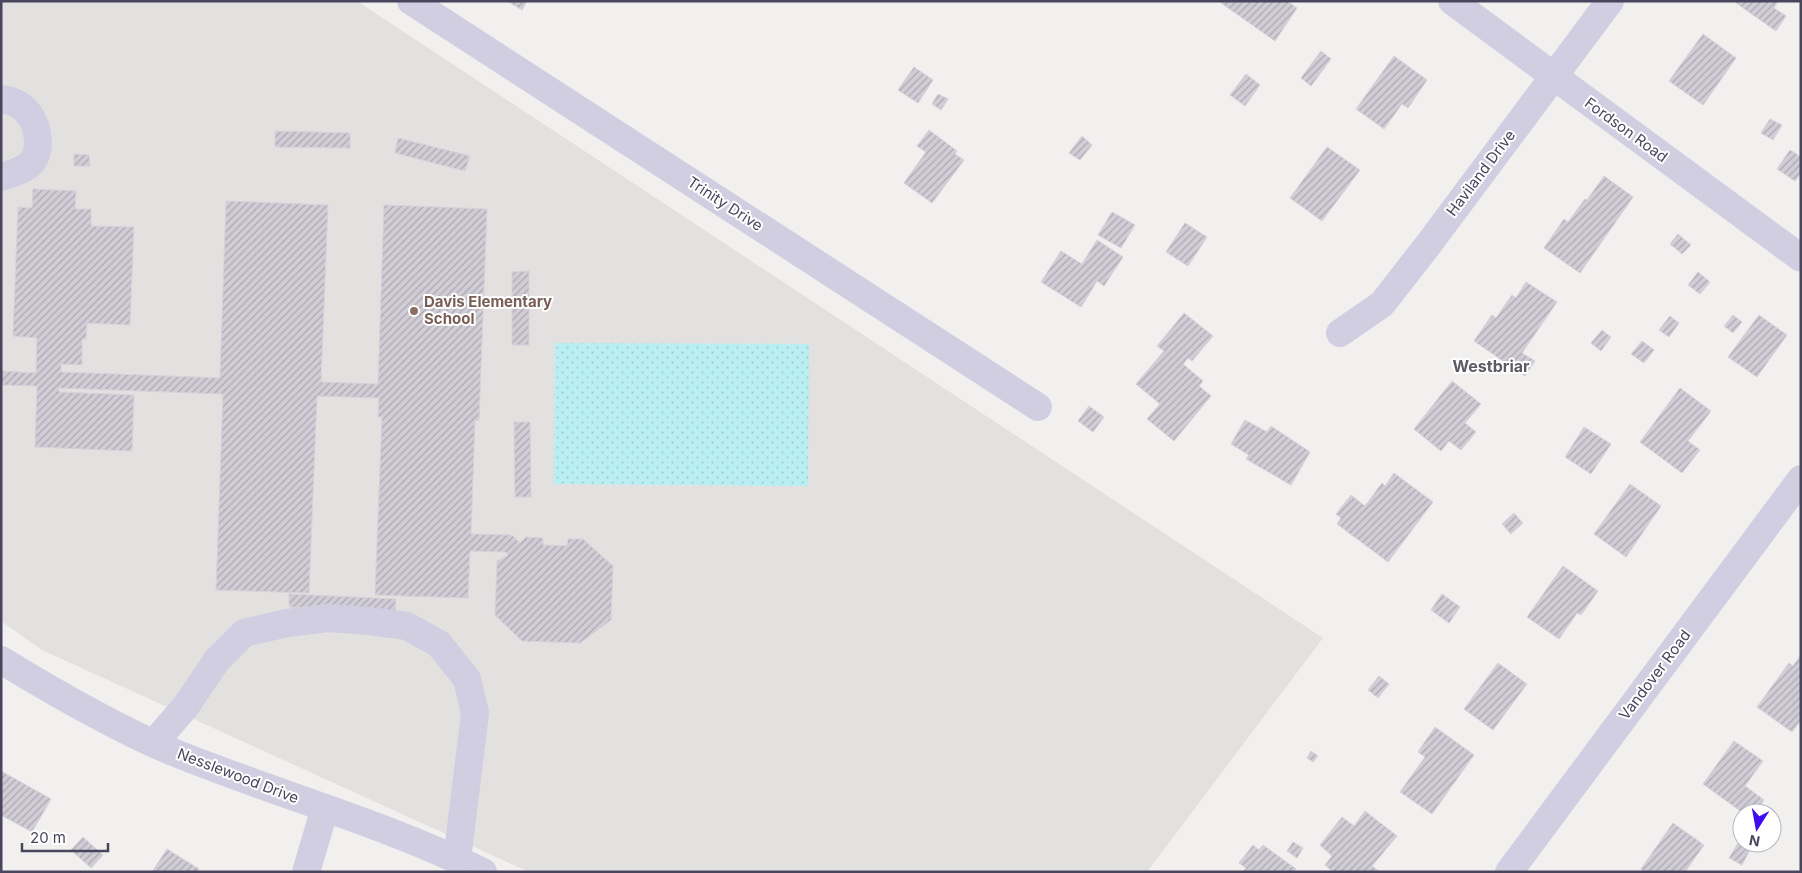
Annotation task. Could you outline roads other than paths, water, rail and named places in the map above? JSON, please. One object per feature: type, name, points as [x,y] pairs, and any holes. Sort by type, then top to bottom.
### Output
[{"type":"street","name":"Trinity Drive","points":[[412,1],[1038,407]]},
{"type":"street","name":"Fordson Road","points":[[1452,1],[1801,258]]},
{"type":"street","name":"Haviland Drive","points":[[1340,332],[1382,304],[1610,1]]},
{"type":"street","points":[[1,99],[19,104],[28,112],[34,121],[38,134],[36,155],[30,164],[15,173],[1,177]]},
{"type":"street","name":"Vandover Road","points":[[1509,872],[1801,479]]},
{"type":"street","points":[[154,743],[186,706],[217,660],[244,632],[287,623],[328,618],[407,626],[438,644],[467,679],[475,713],[457,860]]},
{"type":"street","name":"Nesslewood Drive","points":[[1,660],[70,701],[154,743],[239,777],[374,825],[483,872]]},
{"type":"street","points":[[306,872],[325,808]]},
{"type":"place","name":"Davis Elementary School","points":[[414,311]]},
{"type":"district","name":"Westbriar","points":[[1491,366]]}]
